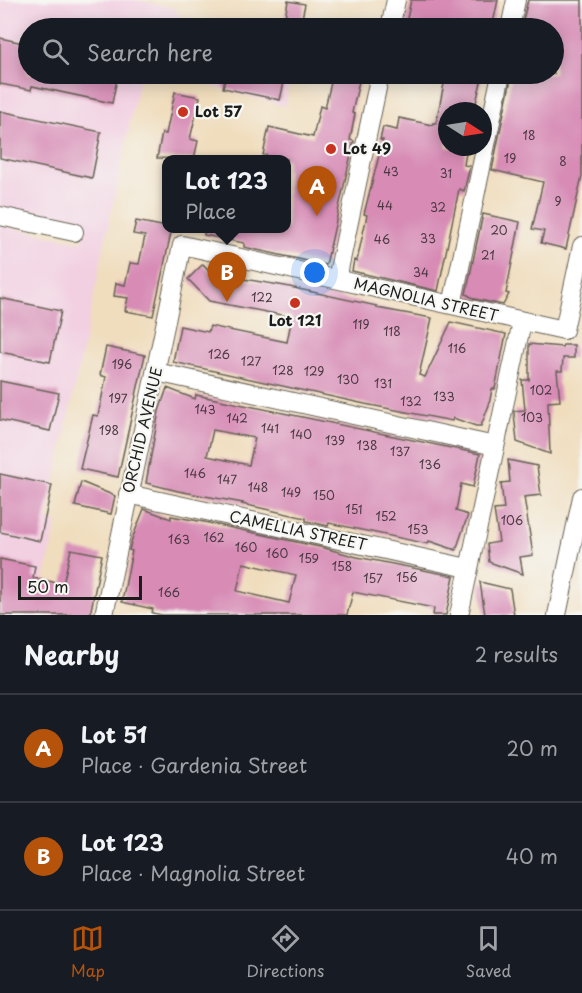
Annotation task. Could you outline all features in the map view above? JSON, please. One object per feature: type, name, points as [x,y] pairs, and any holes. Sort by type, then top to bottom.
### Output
[{"type":"street","points":[[392,18],[396,0]]},
{"type":"street","points":[[512,18],[516,0]]},
{"type":"street","points":[[337,279],[378,84]]},
{"type":"street","points":[[452,305],[499,84]]},
{"type":"street","points":[[0,216],[74,232]]},
{"type":"street","name":"MAGNOLIA STREET","points":[[182,245],[564,330],[582,246]]},
{"type":"street","name":"ORCHID AVENUE","points":[[104,615],[182,245]]},
{"type":"street","points":[[459,615],[522,322]]},
{"type":"street","points":[[156,372],[495,446]]},
{"type":"street","name":"CAMELLIA STREET","points":[[128,494],[468,568]]},
{"type":"street","points":[[557,615],[582,497]]},
{"type":"shaded area","points":[[0,0],[137,0],[176,8],[181,18],[18,18],[18,84],[138,84],[47,520],[57,522],[36,615],[0,615],[0,225],[82,242],[85,226],[0,208]]},
{"type":"shaded area","points":[[205,84],[289,84],[285,106]]},
{"type":"building","points":[[411,0],[498,0],[494,18],[407,18]]},
{"type":"building","points":[[528,0],[582,0],[582,176],[566,249],[541,243],[544,231],[532,229],[543,182],[492,170],[510,84],[564,84],[564,18],[524,18]]},
{"type":"building","points":[[288,1],[305,4],[302,18],[285,18]]},
{"type":"building","points":[[0,38],[18,42],[18,84],[116,84],[112,103],[32,86],[31,90],[0,84]]},
{"type":"building","points":[[224,84],[284,84],[280,100],[223,88]]},
{"type":"building","points":[[331,84],[358,84],[352,113],[355,114],[350,140],[354,141],[326,265],[244,247],[244,243],[204,235],[204,233],[291,233],[291,155],[263,155],[269,127],[313,137],[320,106],[325,108]]},
{"type":"building","points":[[444,84],[481,84],[476,102],[440,102]]},
{"type":"building","points":[[175,92],[200,97],[190,139],[198,141],[195,155],[162,155],[162,158],[157,158],[162,133],[166,134]]},
{"type":"building","points":[[0,111],[101,132],[92,178],[0,158]]},
{"type":"building","points":[[438,113],[438,156],[466,156],[464,165],[470,166],[464,191],[459,189],[438,291],[352,271],[354,260],[357,261],[367,215],[364,214],[383,140],[380,140],[383,127],[397,130],[399,118],[432,125],[436,123]]},
{"type":"building","points":[[483,214],[520,222],[506,293],[509,294],[503,305],[475,299],[466,294]]},
{"type":"building","points":[[136,221],[162,226],[162,233],[171,233],[153,316],[125,311],[128,298],[114,296],[116,283],[125,285],[130,263],[139,264],[145,236],[133,234]]},
{"type":"building","points":[[203,264],[229,292],[232,277],[285,286],[377,306],[377,308],[432,318],[419,375],[425,377],[451,322],[506,334],[495,389],[492,389],[481,426],[453,418],[452,421],[365,404],[173,362],[180,326],[208,332],[210,326],[287,342],[292,317],[209,301],[188,279]]},
{"type":"building","points":[[0,298],[61,311],[50,362],[0,352]]},
{"type":"building","points":[[529,344],[562,347],[563,345],[574,345],[574,358],[563,358],[562,371],[557,371],[560,401],[548,402],[550,454],[517,442],[514,411],[525,410],[522,380],[529,380]]},
{"type":"building","points":[[106,347],[145,355],[118,477],[80,469],[93,415],[98,416],[106,377],[100,375]]},
{"type":"building","points":[[0,381],[59,393],[50,431],[0,420]]},
{"type":"building","points":[[167,388],[195,399],[196,395],[480,454],[473,487],[461,484],[456,511],[468,515],[456,550],[429,541],[428,544],[329,523],[328,526],[306,521],[306,518],[243,503],[146,483],[159,411]],"holes":[[[213,430],[255,438],[249,465],[207,456]]]},
{"type":"building","points":[[508,460],[537,466],[541,495],[524,497],[533,555],[520,557],[523,574],[489,562],[487,544],[499,542],[494,510],[504,509],[501,483],[510,482]]},
{"type":"building","points":[[0,474],[52,485],[40,541],[0,532]]},
{"type":"building","points":[[81,482],[115,496],[111,514],[75,506]]},
{"type":"building","points":[[144,509],[171,519],[171,516],[204,522],[357,557],[454,576],[446,615],[433,615],[434,608],[353,592],[347,615],[162,615],[152,613],[153,609],[122,602],[132,551],[129,550]],"holes":[[[243,563],[296,575],[289,603],[237,591]]]},
{"type":"building","points":[[71,549],[102,555],[90,615],[0,615],[0,559],[35,566],[33,578],[63,584]]},
{"type":"building","points":[[480,582],[510,589],[514,615],[485,615]]},
{"type":"place","name":"Lot 57","points":[[183,112]]},
{"type":"place","name":"Lot 49","points":[[331,149]]},
{"type":"place","name":"Lot 51","points":[[317,216]]},
{"type":"place","name":"Lot 123","points":[[227,302]]},
{"type":"place","name":"Lot 121","points":[[295,303]]}]
